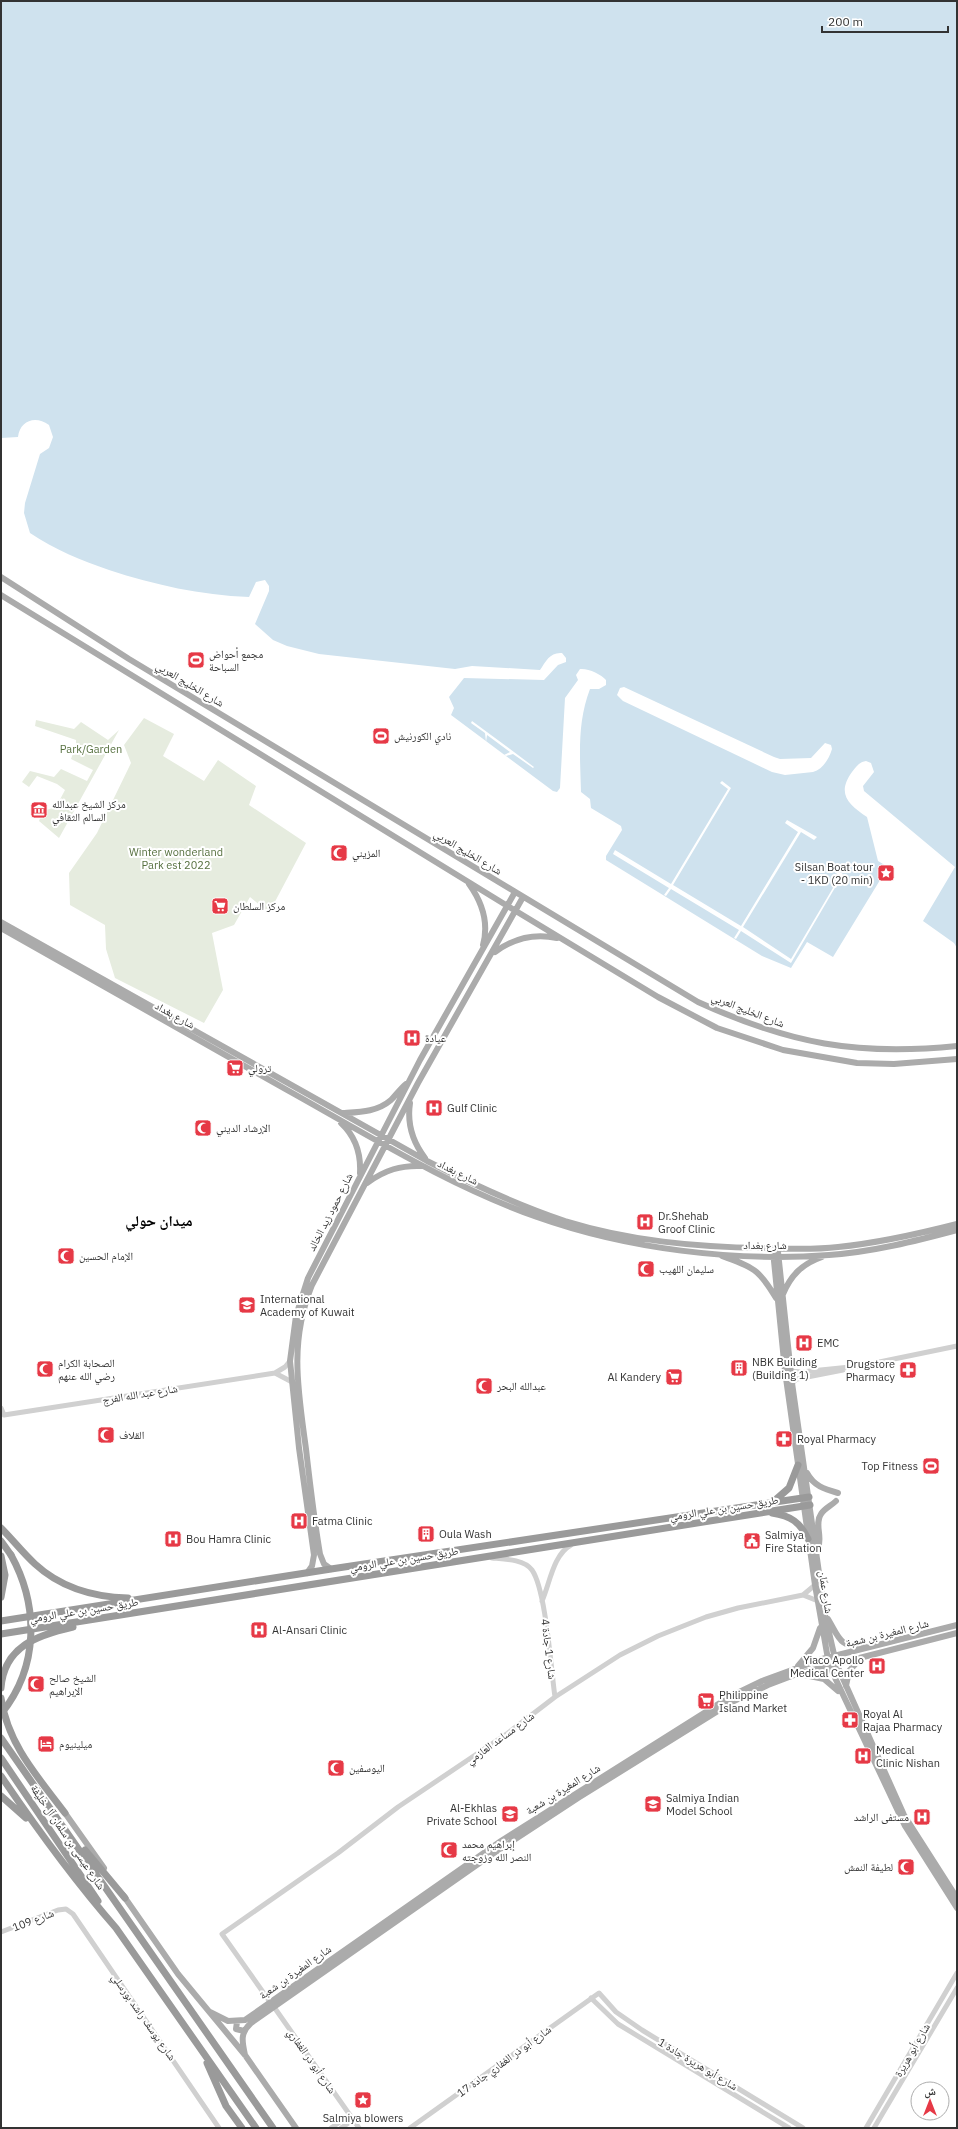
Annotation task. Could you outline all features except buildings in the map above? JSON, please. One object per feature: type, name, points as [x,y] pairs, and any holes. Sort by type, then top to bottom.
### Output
[{"type":"highway","points":[[771,1503],[781,1497],[789,1488],[801,1466]]},
{"type":"highway","name":"طريق حسين بن علي الرومي","points":[[1,1621],[331,1569],[805,1498]]},
{"type":"highway","name":"طريق حسين بن علي الرومي","points":[[1,1634],[807,1506]]},
{"type":"highway","points":[[729,1509],[730,1518]]},
{"type":"highway","points":[[766,1512],[786,1516],[794,1520],[803,1528],[808,1539]]},
{"type":"highway","points":[[590,1540],[587,1537],[590,1534],[650,1526],[662,1519]]},
{"type":"highway","points":[[1,1528],[34,1563],[59,1582],[98,1596],[147,1599]]},
{"type":"highway","points":[[501,1554],[517,1548],[578,1539],[580,1535],[577,1532]]},
{"type":"highway","points":[[1,1541],[11,1555],[27,1593],[32,1636],[27,1662],[20,1682],[1,1714]]},
{"type":"highway","points":[[1,1556],[5,1574],[1,1597]]},
{"type":"highway","points":[[1,1688],[5,1670],[11,1660],[22,1647],[36,1637],[51,1632],[153,1610]]},
{"type":"highway","points":[[1,1698],[7,1725],[16,1746],[65,1813]]},
{"type":"highway","name":"شارع عيسى بن سلمان آل خليفة","points":[[1,1738],[52,1810]]},
{"type":"highway","name":"شارع عيسى بن سلمان آل خليفة","points":[[1,1758],[116,1928]]},
{"type":"highway","points":[[1,1776],[44,1838],[116,1928],[256,2128]]},
{"type":"highway","points":[[1,1796],[19,1810],[44,1838]]},
{"type":"highway","points":[[52,1810],[125,1898]]},
{"type":"highway","points":[[52,1810],[273,2128]]},
{"type":"highway","points":[[201,2049],[226,2106],[242,2128]]},
{"type":"main road","name":"شارع الخليج العربي","points":[[1,577],[129,659],[698,1002],[750,1024],[802,1040],[840,1047],[899,1050],[957,1046]]},
{"type":"main road","points":[[1,595],[563,940],[670,1003],[717,1028],[783,1050],[857,1063],[917,1063],[957,1059]]},
{"type":"main road","points":[[466,881],[476,894],[482,908],[485,930],[481,953]]},
{"type":"main road","name":"شارع حمود زيد الخالد","points":[[307,1573],[312,1566],[314,1556],[290,1361],[296,1316],[301,1296],[308,1278],[381,1134],[515,892]]},
{"type":"main road","name":"شارع حمود زيد الخالد","points":[[331,1569],[324,1564],[320,1554],[296,1376],[296,1348],[302,1315],[312,1285],[411,1097],[523,897]]},
{"type":"main road","name":"شارع بغداد","points":[[1,922],[381,1134],[426,1164],[477,1192],[538,1218],[623,1241],[714,1254],[837,1248],[866,1244],[957,1224]]},
{"type":"main road","name":"شارع بغداد","points":[[1,928],[378,1141],[502,1198],[540,1212],[594,1229],[639,1238],[694,1246],[827,1255],[922,1240],[957,1230]]},
{"type":"main road","points":[[492,954],[504,945],[518,939],[533,936],[548,936],[563,940]]},
{"type":"main road","points":[[917,1063],[957,1056]]},
{"type":"main road","points":[[342,1113],[376,1109],[388,1102],[408,1084]]},
{"type":"main road","points":[[366,1184],[380,1174],[392,1169],[426,1164],[417,1147],[411,1130],[409,1112],[411,1097]]},
{"type":"main road","points":[[334,1116],[348,1130],[356,1144],[360,1158],[360,1176]]},
{"type":"main road","name":"شارع عمّان","points":[[775,1252],[779,1297],[805,1498],[817,1549],[832,1659]]},
{"type":"main road","points":[[714,1254],[754,1269],[779,1297],[789,1280],[799,1268],[815,1259],[827,1255]]},
{"type":"main road","name":"شارع عمّان","points":[[779,1297],[792,1384],[801,1466]]},
{"type":"main road","points":[[801,1466],[817,1485],[838,1493]]},
{"type":"main road","points":[[817,1549],[820,1542],[818,1523],[820,1516],[824,1510],[836,1501]]},
{"type":"main road","name":"شارع عمّان","points":[[807,1506],[808,1539],[821,1623],[832,1659],[904,1815],[957,1898]]},
{"type":"main road","points":[[825,1615],[836,1636],[846,1645],[856,1647],[882,1645]]},
{"type":"main road","points":[[821,1623],[818,1639],[796,1671],[824,1679],[841,1694]]},
{"type":"main road","name":"شارع المغيرة بن شعبة","points":[[237,2022],[245,2020],[272,2004],[439,1890],[578,1798],[734,1701],[796,1671],[832,1659],[957,1625]]},
{"type":"main road","name":"شارع المغيرة بن شعبة","points":[[832,1659],[863,1657],[957,1633]]},
{"type":"main road","points":[[846,1688],[849,1671],[863,1657]]},
{"type":"main road","name":"شارع المغيرة بن شعبة","points":[[796,1671],[829,1665],[832,1659]]},
{"type":"main road","points":[[829,1665],[841,1694],[905,1826],[957,1908]]},
{"type":"main road","points":[[65,1813],[178,1974],[245,2055],[296,2128]]},
{"type":"main road","name":"شارع المغيرة بن شعبة","points":[[244,2031],[251,2022],[272,2004]]},
{"type":"main road","points":[[210,2012],[224,2020],[237,2022],[235,2025],[236,2029],[240,2032],[244,2031],[242,2039],[245,2055]]},
{"type":"street","points":[[790,1371],[801,1372],[846,1368],[936,1352],[957,1346]]},
{"type":"street","name":"شارع عبد الله الفرج","points":[[1,1408],[4,1415],[275,1373],[285,1367],[290,1361]]},
{"type":"street","points":[[792,1384],[797,1378],[837,1372],[846,1368]]},
{"type":"street","points":[[275,1373],[292,1382]]},
{"type":"street","name":"شارع 1 جادة 4","points":[[542,1601],[559,1556],[564,1549],[575,1542]]},
{"type":"street","name":"شارع 1 جادة 4","points":[[479,1558],[503,1558],[524,1563],[532,1570],[542,1601],[554,1697]]},
{"type":"street","points":[[803,1596],[815,1585]]},
{"type":"street","name":"شارع مساعد العازمي","points":[[222,1934],[338,1853],[398,1807],[508,1733],[554,1697],[620,1655],[684,1625],[738,1608],[803,1596],[818,1601]]},
{"type":"street","name":"شارع 109","points":[[1,1932],[58,1910],[66,1909]]},
{"type":"street","name":"شارع يوسف راشد بورسلي","points":[[66,1909],[73,1914],[219,2128]]},
{"type":"street","name":"شارع أبو ذر الغفاري","points":[[222,1934],[359,2128]]},
{"type":"street","name":"شارع أبو هريرة","points":[[866,2128],[957,1973]]},
{"type":"street","name":"شارع أبو هريرة","points":[[874,2128],[957,1988]]},
{"type":"street","name":"شارع أبو ذر الغفاري جادة 17","points":[[410,2128],[598,1993]]},
{"type":"street","name":"شارع أبو هريرة جادة 1","points":[[598,1993],[616,2012],[642,2030],[803,2128]]},
{"type":"street","name":"شارع أبو هريرة جادة 1","points":[[591,1998],[618,2024],[789,2128]]},
{"type":"street","points":[[331,2128],[351,2118]]},
{"type":"street","points":[[341,2128],[351,2118]]},
{"type":"green space","name":"Winter wonderland Park est 2022","points":[[144,718],[174,734],[163,756],[204,781],[218,760],[256,786],[249,805],[306,843],[269,913],[250,897],[234,925],[212,933],[223,990],[204,1023],[115,978],[106,949],[105,925],[70,905],[69,873],[97,833],[131,763],[124,745]]},
{"type":"green space","name":"Park/Garden","points":[[36,720],[74,729],[81,722],[108,740],[119,730],[59,838],[39,821],[43,811],[56,807],[65,790],[57,784],[37,776],[29,787],[22,782],[30,771],[54,777],[61,769],[87,781],[93,770],[71,759],[76,745],[76,740],[35,726]]},
{"type":"water","points":[[1,1],[957,1],[957,948],[954,943],[923,921],[955,867],[864,791],[863,786],[874,772],[871,763],[866,761],[856,767],[847,780],[845,793],[850,803],[867,817],[878,861],[888,867],[833,957],[807,942],[791,968],[762,956],[606,860],[606,856],[622,830],[621,826],[591,808],[590,799],[581,792],[580,766],[580,740],[583,714],[590,689],[599,689],[606,685],[606,680],[601,676],[590,670],[580,669],[576,675],[578,680],[565,698],[560,788],[557,792],[553,791],[451,715],[454,708],[449,697],[464,678],[544,680],[558,665],[566,662],[566,658],[562,653],[551,656],[546,660],[540,670],[472,666],[455,669],[319,654],[287,646],[273,640],[255,624],[269,591],[269,586],[265,580],[256,582],[249,597],[195,592],[143,580],[109,570],[59,550],[30,533],[24,513],[25,503],[40,454],[49,448],[53,437],[49,425],[39,420],[34,420],[29,421],[22,427],[19,431],[18,437],[1,438]],"holes":[[[624,687],[780,759],[811,758],[825,743],[831,745],[832,749],[825,763],[817,771],[785,775],[772,772],[623,701],[617,695],[620,688]]]},
{"type":"pier","points":[[472,721],[534,767],[533,768],[513,754],[506,756],[504,755],[510,752],[487,735],[486,742],[485,733],[471,723]]},
{"type":"pier","points":[[722,781],[731,788],[673,885],[741,926],[798,832],[785,823],[787,820],[817,837],[814,840],[801,832],[743,927],[791,959],[840,876],[830,869],[832,867],[843,874],[791,963],[741,931],[736,939],[734,938],[739,930],[671,889],[666,896],[664,895],[669,888],[613,854],[615,850],[671,884],[728,789],[720,783]]},
{"type":"place","name":"مجمع أحواض السباحة","points":[[196,660]]},
{"type":"place","name":"نادي الكورنيش","points":[[381,736]]},
{"type":"place","name":"مركز الشيخ عبدالله السالم الثقافي","points":[[39,810]]},
{"type":"place","name":"المزيني","points":[[339,853]]},
{"type":"place","name":"Silsan Boat tour - 1KD (20 min)","points":[[886,873]]},
{"type":"place","name":"مركز السلطان","points":[[220,906]]},
{"type":"place","name":"عيادة","points":[[412,1038]]},
{"type":"place","name":"ترولي","points":[[235,1068]]},
{"type":"place","name":"Gulf Clinic","points":[[434,1108]]},
{"type":"place","name":"الإرشاد الديني","points":[[203,1128]]},
{"type":"place","name":"Dr.Shehab Groof Clinic","points":[[645,1222]]},
{"type":"place","name":"الإمام الحسين","points":[[66,1256]]},
{"type":"place","name":"سليمان اللهيب","points":[[646,1269]]},
{"type":"place","name":"International Academy of Kuwait","points":[[247,1305]]},
{"type":"place","name":"EMC","points":[[804,1343]]},
{"type":"place","name":"NBK Building (Building 1)","points":[[739,1368]]},
{"type":"place","name":"الصحابة الكرام رضي الله عنهم","points":[[45,1369]]},
{"type":"place","name":"Drugstore Pharmacy","points":[[908,1370]]},
{"type":"place","name":"Al Kandery","points":[[674,1377]]},
{"type":"place","name":"عبدالله البحر","points":[[484,1386]]},
{"type":"place","name":"القلاف","points":[[106,1435]]},
{"type":"place","name":"Royal Pharmacy","points":[[784,1439]]},
{"type":"place","name":"Top Fitness","points":[[931,1466]]},
{"type":"place","name":"Fatma Clinic","points":[[299,1521]]},
{"type":"place","name":"Oula Wash","points":[[426,1534]]},
{"type":"place","name":"Bou Hamra Clinic","points":[[173,1539]]},
{"type":"place","name":"Salmiya Fire Station","points":[[752,1541]]},
{"type":"place","name":"Al-Ansari Clinic","points":[[259,1630]]},
{"type":"place","name":"Yiaco Apollo Medical Center","points":[[877,1666]]},
{"type":"place","name":"الشيخ صالح الإبراهيم","points":[[36,1684]]},
{"type":"place","name":"Philippine Island Market","points":[[706,1701]]},
{"type":"place","name":"Royal Al Rajaa Pharmacy","points":[[850,1720]]},
{"type":"place","name":"ميلينيوم","points":[[46,1744]]},
{"type":"place","name":"Medical Clinic Nishan","points":[[863,1756]]},
{"type":"place","name":"اليوسفين","points":[[336,1768]]},
{"type":"place","name":"Salmiya Indian Model School","points":[[653,1804]]},
{"type":"place","name":"Al-Ekhlas Private School","points":[[510,1814]]},
{"type":"place","name":"مستفى الراشد","points":[[922,1817]]},
{"type":"place","name":"إبراهيم محمد النصر الله وزوجته","points":[[449,1850]]},
{"type":"place","name":"لطيفة النمش","points":[[906,1867]]},
{"type":"place","name":"Salmiya blowers","points":[[363,2100]]},
{"type":"district","name":"ميدان حولي","points":[[159,1220]]}]
